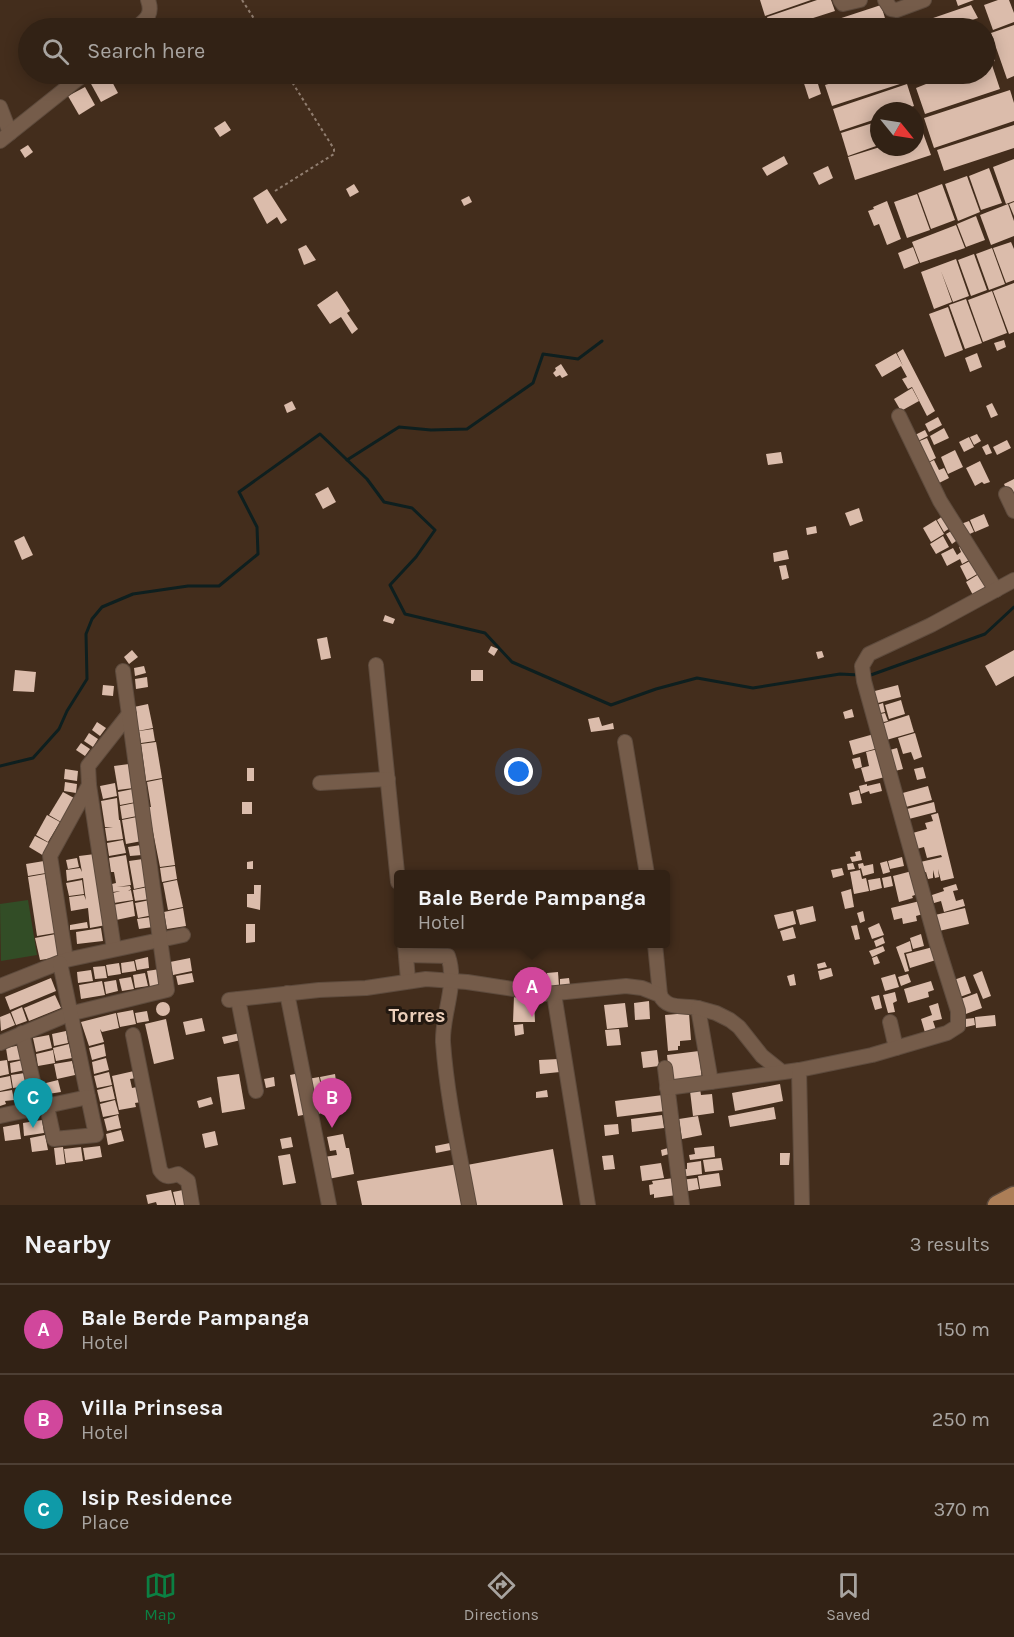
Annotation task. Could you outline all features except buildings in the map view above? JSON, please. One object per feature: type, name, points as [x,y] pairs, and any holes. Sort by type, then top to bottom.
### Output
[{"type":"main road","points":[[997,1205],[1014,1196]]},
{"type":"street","points":[[147,0],[151,11],[148,18]]},
{"type":"street","points":[[840,0],[846,4],[860,0]]},
{"type":"street","points":[[885,0],[891,9],[897,10],[924,0]]},
{"type":"street","points":[[0,107],[5,137],[71,84]]},
{"type":"street","points":[[899,416],[940,501],[996,590]]},
{"type":"street","points":[[1006,494],[1014,511]]},
{"type":"street","points":[[667,1088],[799,1070],[872,1055],[954,1030],[958,1026],[959,1017],[864,681],[862,666],[868,654],[931,625],[1014,579]]},
{"type":"street","points":[[376,664],[398,870]]},
{"type":"street","points":[[0,1042],[69,1014],[167,990],[123,671]]},
{"type":"street","points":[[114,949],[88,766],[129,714]]},
{"type":"street","points":[[625,741],[646,870]]},
{"type":"street","points":[[320,783],[388,779]]},
{"type":"street","points":[[22,1033],[54,1139],[96,1135],[69,1014],[50,856],[89,785]]},
{"type":"street","points":[[0,986],[63,961],[183,934]]},
{"type":"street","points":[[655,948],[660,995],[664,1002],[668,1005],[698,1008],[730,1020],[739,1027],[762,1056],[783,1072]]},
{"type":"street","points":[[408,980],[405,949],[448,956],[452,967],[452,980],[443,1039],[450,1105],[469,1205]]},
{"type":"street","points":[[256,1091],[233,1000],[287,993],[366,988],[426,979],[452,980],[554,994],[626,986],[642,988],[660,995]]},
{"type":"street","points":[[287,993],[329,1205]]},
{"type":"street","points":[[554,994],[588,1205]]},
{"type":"street","points":[[698,1008],[711,1082]]},
{"type":"street","points":[[890,1022],[896,1048]]},
{"type":"street","points":[[133,1035],[160,1170],[163,1175],[168,1177],[178,1174],[188,1182],[192,1205]]},
{"type":"street","points":[[665,1068],[682,1205]]},
{"type":"street","points":[[799,1070],[801,1205]]},
{"type":"street","points":[[0,1116],[88,1097]]},
{"type":"street","points":[[296,1122],[311,1119]]},
{"type":"path","points":[[242,0],[254,18]]},
{"type":"path","points":[[275,191],[334,154],[334,149],[293,84]]},
{"type":"green space","points":[[28,900],[37,955],[1,961],[0,904]]},
{"type":"waterway","points":[[347,460],[399,427],[431,430],[467,429],[533,383],[543,354],[578,359],[602,341]]},
{"type":"waterway","points":[[0,766],[33,758],[59,729],[67,711],[87,679],[86,634],[92,619],[102,607],[133,594],[188,586],[219,586],[258,554],[257,527],[239,492],[320,434],[367,479],[384,502],[412,508],[435,530],[416,557],[390,585],[405,614],[485,633],[512,662],[611,705],[697,678],[753,688],[840,674],[859,675]]},
{"type":"waterway","points":[[868,676],[985,634],[1014,607]]},
{"type":"place","name":"Bale Berde Pampanga","points":[[532,1017]]},
{"type":"place","name":"Isip Residence","points":[[33,1128]]},
{"type":"place","name":"Villa Prinsesa","points":[[332,1128]]},
{"type":"district","name":"Torres","points":[[417,1015]]}]
